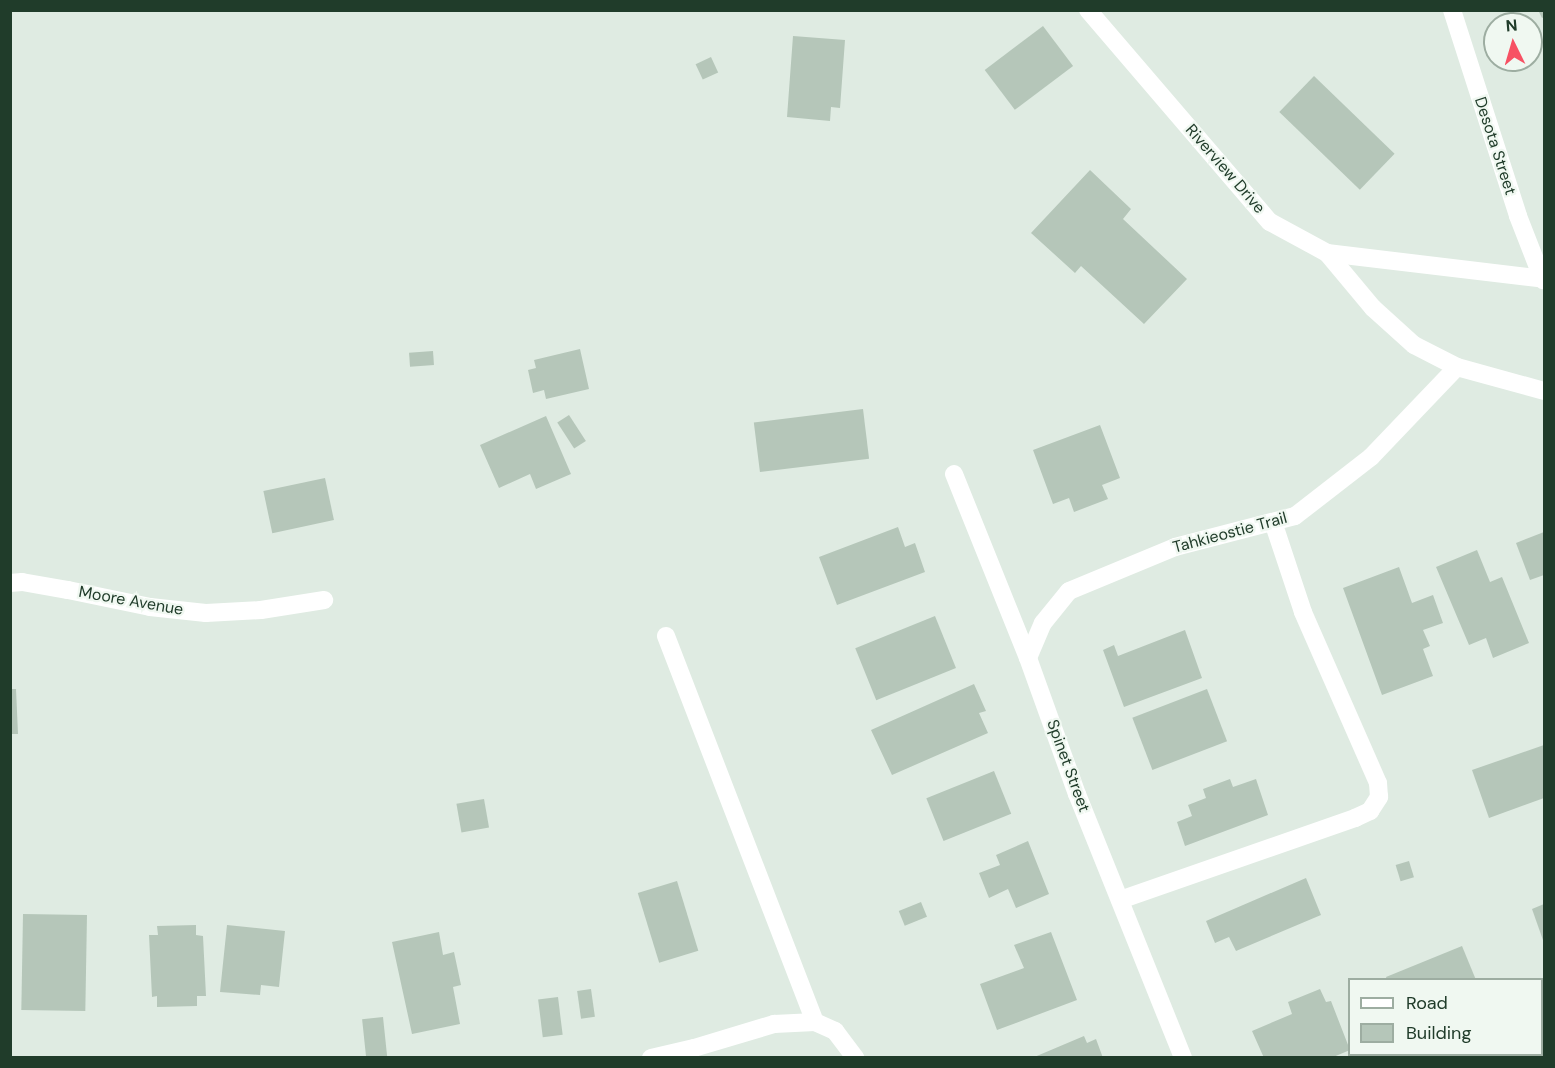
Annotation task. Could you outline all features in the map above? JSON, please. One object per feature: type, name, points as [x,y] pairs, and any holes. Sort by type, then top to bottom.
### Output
[{"type":"street","name":"Riverview Drive","points":[[1088,10],[1270,222],[1328,253],[1544,279]]},
{"type":"street","name":"Desota Street","points":[[1452,10],[1518,216],[1544,279]]},
{"type":"street","points":[[1328,253],[1373,308],[1414,345],[1457,367],[1545,391]]},
{"type":"street","name":"Tahkieostie Trail","points":[[1028,658],[1043,623],[1069,591],[1175,547],[1295,516],[1371,457],[1457,367]]},
{"type":"street","name":"Spinet Street","points":[[954,474],[1183,1058]]},
{"type":"street","points":[[1120,900],[1355,818],[1370,811],[1379,797],[1378,783],[1303,612],[1273,522]]},
{"type":"street","name":"Moore Avenue","points":[[10,582],[68,590],[150,607],[207,613],[261,610],[324,600]]},
{"type":"street","points":[[666,636],[815,1022]]},
{"type":"street","points":[[651,1058],[694,1048],[774,1024],[815,1022],[835,1031],[855,1058]]},
{"type":"building","points":[[1043,26],[1073,66],[1015,110],[985,70]]},
{"type":"building","points":[[793,36],[845,40],[840,108],[831,107],[830,121],[787,117]]},
{"type":"building","points":[[711,57],[718,72],[703,80],[696,64]]},
{"type":"building","points":[[1314,76],[1395,154],[1360,190],[1279,112]]},
{"type":"building","points":[[1090,170],[1131,209],[1123,219],[1187,279],[1144,324],[1081,266],[1075,273],[1031,233]]},
{"type":"building","points":[[580,349],[589,389],[546,399],[544,390],[533,393],[528,370],[536,368],[534,360]]},
{"type":"building","points":[[433,351],[434,365],[410,367],[409,353]]},
{"type":"building","points":[[863,409],[869,459],[760,472],[754,422]]},
{"type":"building","points":[[569,415],[586,441],[574,449],[557,423]]},
{"type":"building","points":[[546,416],[571,474],[536,489],[530,474],[499,488],[480,445]]},
{"type":"building","points":[[1100,425],[1120,478],[1102,485],[1108,499],[1074,512],[1069,498],[1053,504],[1033,450]]},
{"type":"building","points":[[325,478],[334,520],[272,533],[263,491]]},
{"type":"building","points":[[898,527],[905,547],[915,543],[925,572],[837,605],[819,557]]},
{"type":"building","points":[[1544,532],[1544,575],[1530,580],[1516,543]]},
{"type":"building","points":[[1477,550],[1490,582],[1502,577],[1529,643],[1493,658],[1486,638],[1469,645],[1436,567]]},
{"type":"building","points":[[1399,567],[1412,603],[1433,595],[1443,623],[1423,630],[1430,646],[1423,649],[1433,676],[1382,695],[1343,588]]},
{"type":"building","points":[[935,616],[956,668],[876,700],[855,648]]},
{"type":"building","points":[[1185,630],[1202,678],[1124,707],[1103,650],[1114,645],[1118,656]]},
{"type":"building","points":[[974,684],[986,711],[979,713],[988,733],[892,775],[871,730]]},
{"type":"building","points":[[10,689],[16,689],[18,734],[10,734]]},
{"type":"building","points":[[1207,689],[1227,741],[1152,770],[1132,718]]},
{"type":"building","points":[[1544,745],[1544,798],[1489,818],[1472,770]]},
{"type":"building","points":[[994,771],[1011,814],[944,841],[926,798]]},
{"type":"building","points":[[1230,779],[1233,787],[1256,779],[1268,815],[1185,846],[1177,822],[1192,816],[1188,805],[1206,798],[1203,789]]},
{"type":"building","points":[[484,799],[489,828],[461,832],[456,804]]},
{"type":"building","points":[[1028,841],[1049,894],[1016,908],[1008,889],[989,898],[979,873],[1000,865],[996,855]]},
{"type":"building","points":[[1409,861],[1414,877],[1401,881],[1396,865]]},
{"type":"building","points":[[1306,878],[1321,915],[1236,951],[1229,937],[1215,943],[1206,921]]},
{"type":"building","points":[[677,881],[698,951],[659,963],[638,893]]},
{"type":"building","points":[[921,902],[927,917],[905,926],[899,911]]},
{"type":"building","points":[[1544,904],[1544,943],[1532,909]]},
{"type":"building","points":[[23,914],[87,915],[85,1011],[21,1010]]},
{"type":"building","points":[[196,925],[196,935],[203,936],[206,996],[197,996],[197,1006],[157,1007],[157,996],[152,997],[149,935],[158,935],[157,926]]},
{"type":"building","points":[[227,925],[285,931],[279,987],[261,985],[260,995],[220,992]]},
{"type":"building","points":[[439,932],[443,955],[454,952],[461,985],[453,987],[460,1024],[412,1034],[392,942]]},
{"type":"building","points":[[1051,932],[1077,1000],[997,1030],[980,984],[1024,968],[1014,945]]},
{"type":"building","points":[[1462,946],[1475,978],[1386,978]]},
{"type":"building","points":[[591,989],[595,1017],[581,1019],[577,991]]},
{"type":"building","points":[[1320,989],[1326,1002],[1331,1001],[1348,1045],[1348,1051],[1331,1058],[1264,1058],[1252,1031],[1292,1014],[1288,1002]]},
{"type":"building","points":[[558,997],[563,1035],[543,1037],[538,999]]},
{"type":"building","points":[[383,1017],[387,1058],[366,1058],[362,1019]]},
{"type":"building","points":[[1084,1036],[1087,1043],[1096,1039],[1103,1058],[1032,1058]]}]
